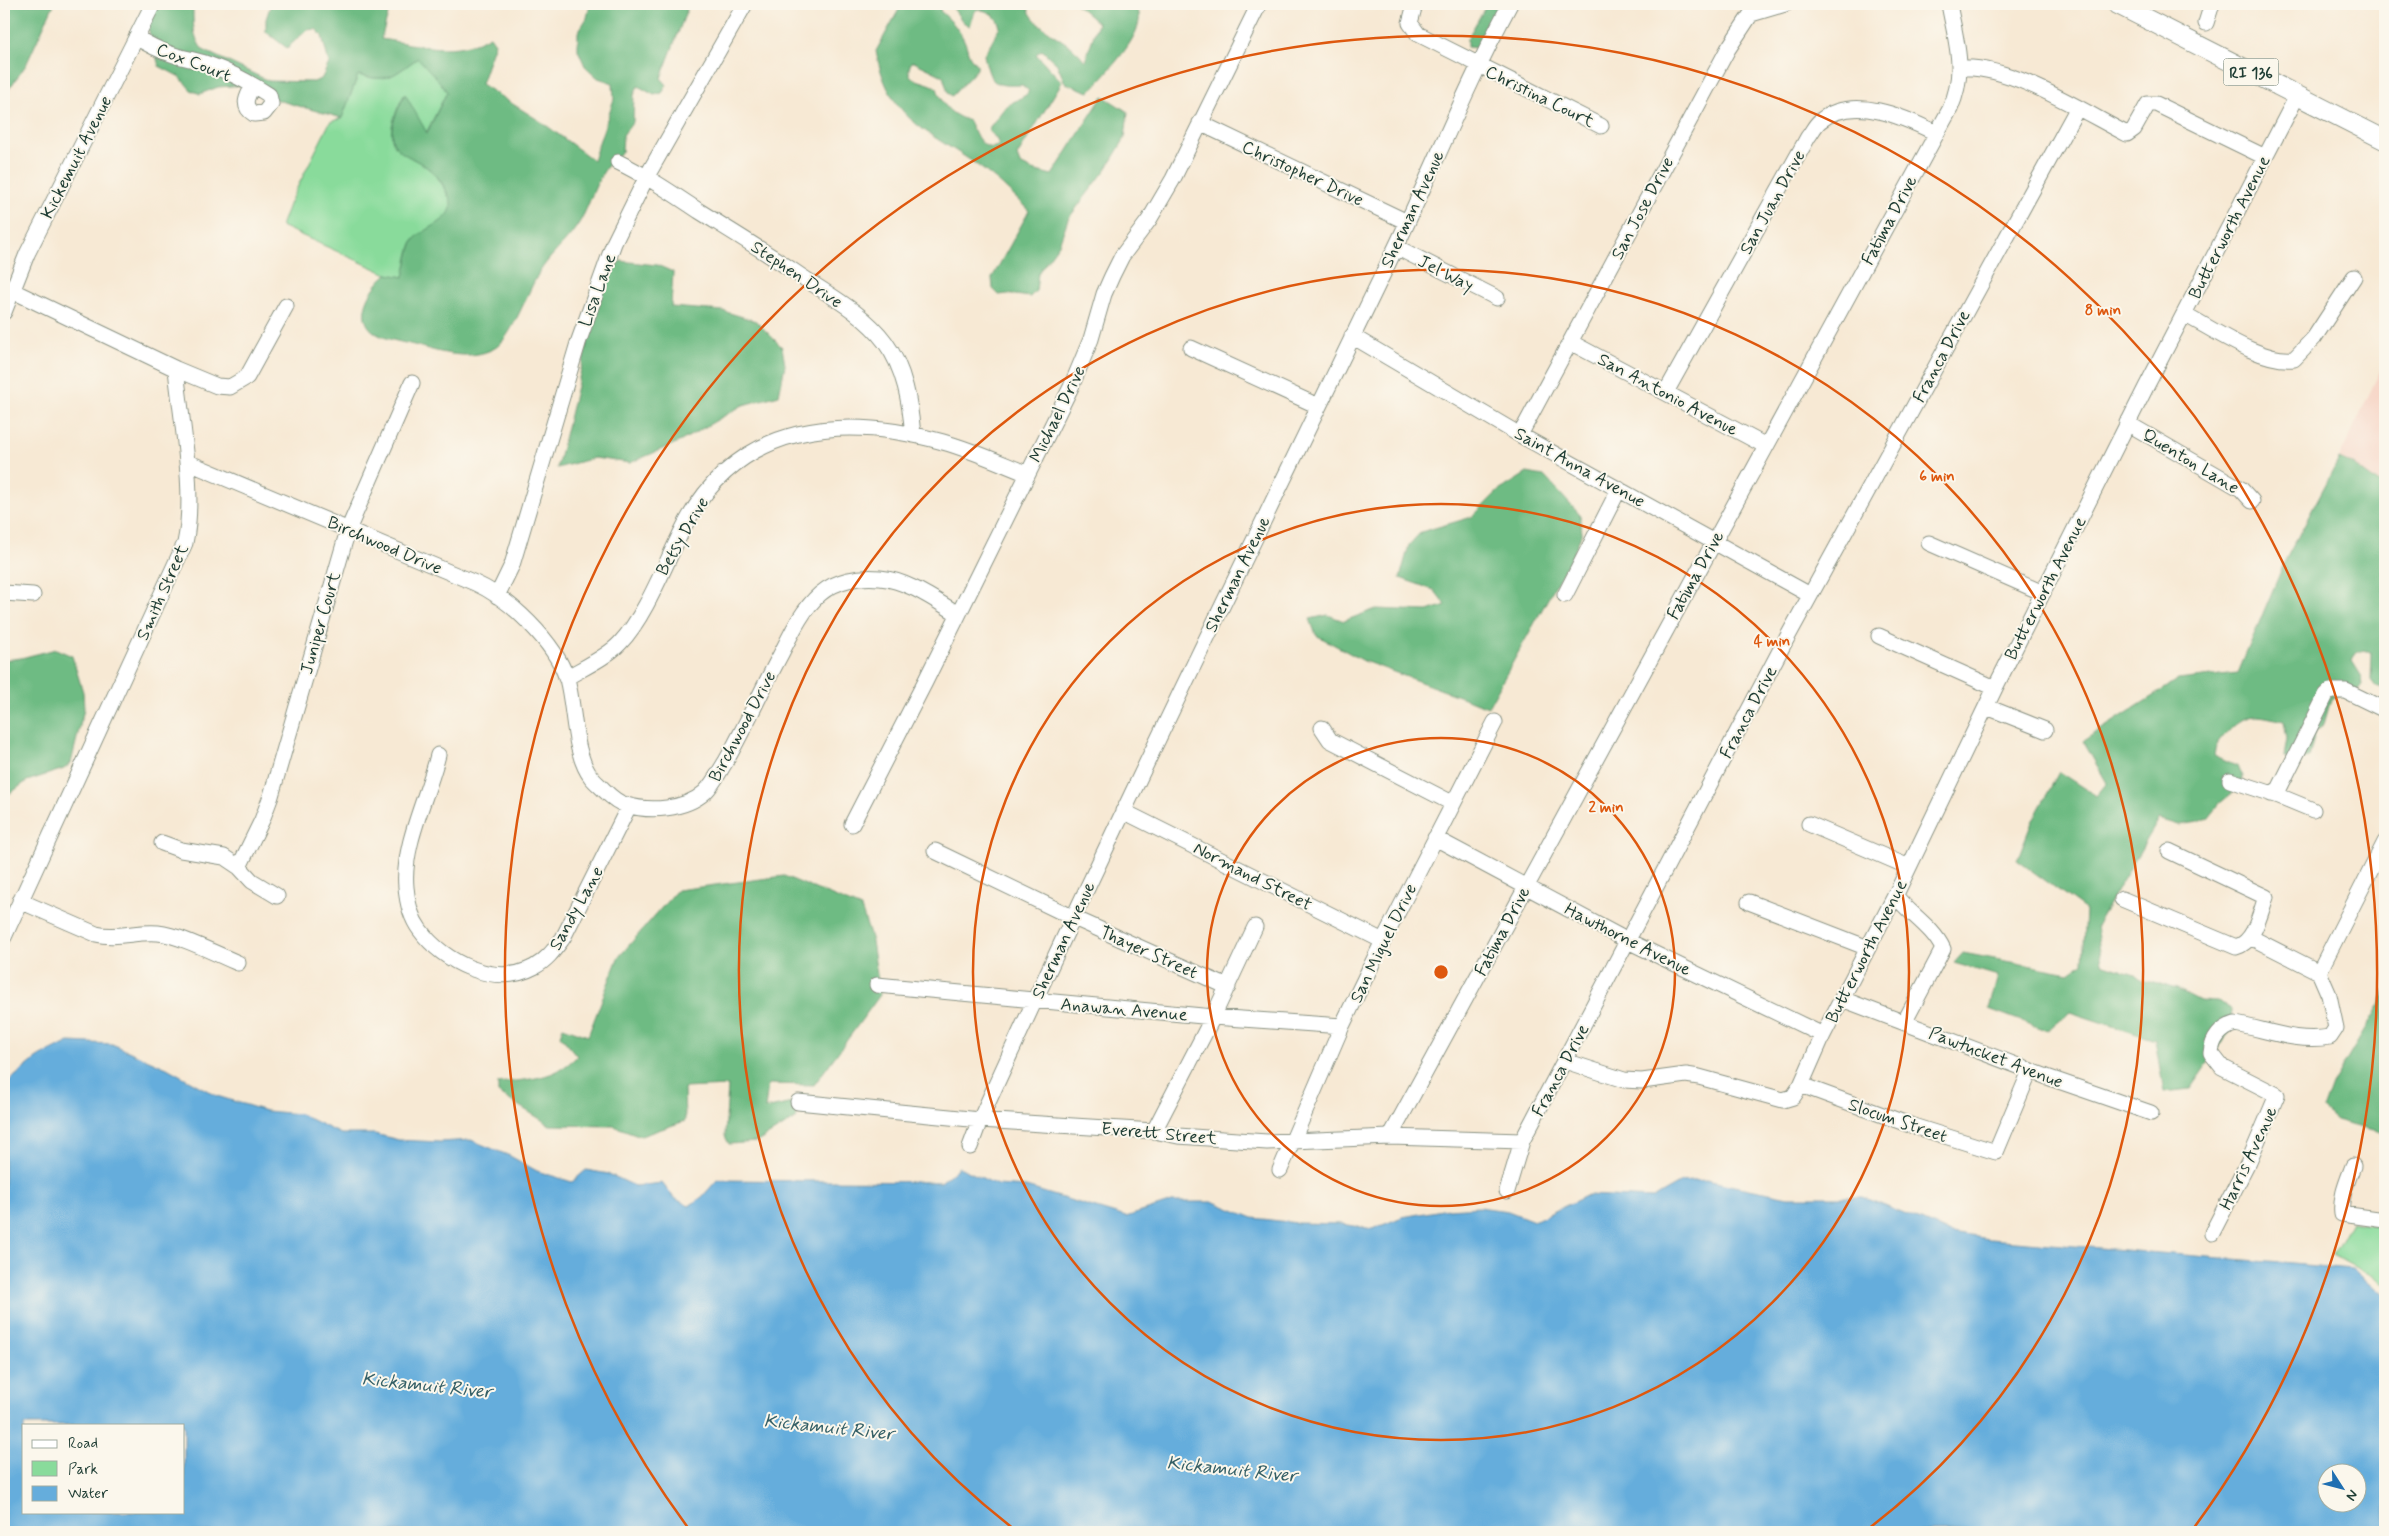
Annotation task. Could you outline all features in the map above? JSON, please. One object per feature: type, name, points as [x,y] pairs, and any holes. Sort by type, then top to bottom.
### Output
[{"type":"main road","name":"RI 136","points":[[2116,4],[2385,140]]},
{"type":"street","name":"Kickemuit Avenue","points":[[4,312],[27,254],[153,4]]},
{"type":"street","name":"Lisa Lane","points":[[497,596],[512,565],[559,402],[597,286],[614,243],[647,176],[745,4]]},
{"type":"street","name":"Michael Drive","points":[[852,824],[1071,386],[1091,339],[1101,301],[1112,276],[1168,187],[1259,4]]},
{"type":"street","name":"Christina Court","points":[[1415,4],[1410,23],[1418,34],[1601,126]]},
{"type":"street","name":"Sherman Avenue","points":[[970,1147],[980,1120],[1034,1000],[1396,247],[1479,66],[1510,4]]},
{"type":"street","name":"San Jose Drive","points":[[1520,435],[1728,49],[1751,14],[1785,4]]},
{"type":"street","name":"Fatima Drive","points":[[1390,1137],[1956,94],[1961,68],[1948,4]]},
{"type":"street","points":[[2206,23],[2212,4]]},
{"type":"street","name":"Cox Court","points":[[136,37],[170,54],[212,65],[253,86]]},
{"type":"street","points":[[1961,68],[1969,68],[2018,80],[2042,90],[2127,134],[2134,129],[2148,104],[2156,104],[2265,157]]},
{"type":"street","name":"Butterworth Avenue","points":[[1801,1084],[1823,1035],[1909,867],[1995,688],[2127,423],[2297,96]]},
{"type":"street","name":"San Juan Drive","points":[[1666,392],[1808,137],[1819,122],[1843,112],[1859,109],[1875,110],[1908,119],[1936,133]]},
{"type":"street","name":"Franca Drive","points":[[1507,1191],[1522,1141],[1810,595],[2077,109]]},
{"type":"street","name":"Christopher Drive","points":[[1200,123],[1407,222]]},
{"type":"street","name":"Stephen Drive","points":[[618,162],[647,176],[838,301],[869,325],[885,342],[900,370],[909,400],[914,435]]},
{"type":"street","name":"Jel Way","points":[[1396,247],[1497,298]]},
{"type":"street","points":[[2184,314],[2246,347],[2283,360],[2294,359],[2314,338],[2354,277]]},
{"type":"street","points":[[13,291],[176,369],[218,386],[230,387],[239,384],[247,377],[286,306]]},
{"type":"street","name":"Saint Anna Avenue","points":[[1352,336],[1520,435],[1810,595]]},
{"type":"street","name":"San Antonio Avenue","points":[[1570,342],[1766,446]]},
{"type":"street","points":[[1191,348],[1318,406]]},
{"type":"street","name":"Smith Street","points":[[4,937],[185,543],[188,523],[187,462],[176,369]]},
{"type":"street","name":"Juniper Court","points":[[239,867],[262,820],[271,796],[348,530],[412,383]]},
{"type":"street","name":"Quenton Lane","points":[[2127,423],[2241,489],[2252,501]]},
{"type":"street","name":"Betsy Drive","points":[[566,678],[608,654],[621,643],[639,617],[684,526],[704,495],[731,468],[752,452],[776,440],[820,429],[869,429],[914,435],[972,451],[1028,474]]},
{"type":"street","name":"Birchwood Drive","points":[[187,462],[488,588],[508,604],[543,639],[566,678],[580,749],[586,768],[591,777],[609,795],[629,806],[660,810],[704,794],[717,778],[801,615],[829,587],[844,581],[880,578],[914,589],[958,614]]},
{"type":"street","points":[[1565,595],[1620,489]]},
{"type":"street","points":[[1929,543],[2043,594]]},
{"type":"street","points":[[4,593],[33,595]]},
{"type":"street","points":[[1879,636],[1995,688]]},
{"type":"street","points":[[2271,794],[2279,789],[2330,691],[2346,691],[2385,710]]},
{"type":"street","points":[[1987,706],[2045,730]]},
{"type":"street","name":"San Miguel Drive","points":[[1280,1170],[1342,1026],[1383,941],[1495,722]]},
{"type":"street","points":[[1322,728],[1330,740],[1452,804]]},
{"type":"street","name":"Sandy Lane","points":[[438,755],[409,847],[405,875],[407,898],[417,925],[436,947],[460,963],[478,971],[518,973],[533,968],[549,957],[563,938],[629,806]]},
{"type":"street","points":[[2230,780],[2313,810]]},
{"type":"street","name":"Normand Street","points":[[1123,812],[1383,941]]},
{"type":"street","points":[[1809,824],[1909,867]]},
{"type":"street","name":"Hawthorne Avenue","points":[[1435,838],[1628,940],[1823,1035]]},
{"type":"street","points":[[2250,937],[2319,972],[2385,842]]},
{"type":"street","points":[[162,843],[181,850],[224,857],[239,867],[252,881],[278,896]]},
{"type":"street","name":"Thayer Street","points":[[935,851],[1074,918],[1228,987]]},
{"type":"street","points":[[2122,899],[2236,947],[2243,945],[2250,937],[2266,897],[2169,852]]},
{"type":"street","points":[[1895,895],[1940,942],[1943,949],[1905,1021]]},
{"type":"street","points":[[20,901],[96,934],[104,936],[142,932],[159,933],[238,963]]},
{"type":"street","points":[[1749,902],[1868,948]]},
{"type":"street","points":[[1154,1131],[1228,987],[1255,927]]},
{"type":"street","name":"Harris Avenue","points":[[2212,1233],[2249,1161],[2277,1095],[2222,1067],[2211,1053],[2212,1045],[2226,1027],[2235,1024],[2292,1038],[2316,1039],[2330,1037],[2336,1028],[2329,995],[2319,972]]},
{"type":"street","name":"Anawan Avenue","points":[[877,985],[1213,1017],[1342,1026]]},
{"type":"street","name":"Pawtucket Avenue","points":[[1842,999],[1905,1021],[2030,1071],[2151,1113]]},
{"type":"street","points":[[1565,1061],[1606,1076],[1624,1080],[1642,1081],[1686,1075],[1783,1100],[1793,1097],[1801,1084]]},
{"type":"street","name":"Slocum Street","points":[[1801,1084],[1910,1125],[1996,1152],[2030,1071]]},
{"type":"street","name":"Everett Street","points":[[798,1102],[980,1120],[1154,1131],[1188,1136],[1267,1142],[1390,1137],[1522,1141]]},
{"type":"street","points":[[2353,1166],[2341,1205],[2342,1214],[2385,1220]]},
{"type":"shaded area","points":[[2385,360],[2385,488],[2355,466],[2339,459]]},
{"type":"green space","points":[[4,4],[54,4],[26,65],[4,96]]},
{"type":"green space","points":[[157,4],[193,4],[195,34],[203,50],[269,81],[314,82],[322,78],[329,63],[322,36],[316,29],[307,30],[287,48],[266,32],[266,19],[271,4],[289,6],[292,4],[391,4],[381,39],[423,46],[450,48],[477,42],[490,36],[495,43],[481,84],[543,123],[593,160],[614,99],[613,83],[598,78],[585,66],[578,50],[578,32],[587,18],[590,4],[689,4],[661,78],[667,85],[662,93],[654,95],[638,86],[634,95],[633,122],[623,135],[622,152],[604,171],[587,208],[571,235],[543,267],[508,334],[495,348],[485,352],[465,355],[434,350],[381,336],[370,328],[365,312],[370,295],[387,274],[404,277],[414,240],[448,215],[451,209],[450,198],[436,175],[424,165],[402,153],[395,145],[392,134],[395,118],[405,94],[427,133],[447,92],[437,79],[418,58],[391,76],[384,78],[358,75],[342,118],[277,100],[246,85],[218,87],[200,94],[191,90],[180,77],[159,66],[148,28]]},
{"type":"green space","points":[[902,4],[941,4],[940,11],[964,40],[969,55],[977,65],[977,69],[952,96],[948,93],[943,76],[912,61],[909,73],[911,77],[937,88],[948,109],[957,116],[969,121],[980,141],[989,147],[999,145],[996,138],[989,132],[989,128],[1006,106],[1026,95],[1029,91],[1022,85],[999,84],[991,78],[984,55],[1000,27],[995,17],[989,12],[977,10],[974,13],[970,26],[963,22],[950,4],[1028,4],[1029,11],[1040,25],[1080,54],[1085,61],[1098,23],[1076,4],[1133,4],[1139,14],[1139,23],[1129,44],[1089,92],[1065,83],[1057,64],[1042,50],[1036,54],[1062,82],[1017,156],[1020,164],[1032,170],[1052,175],[1103,96],[1128,112],[1125,138],[1107,168],[1068,219],[1059,244],[1038,273],[1036,291],[1030,297],[1008,294],[999,295],[993,289],[992,278],[1029,211],[989,174],[918,125],[904,112],[892,96],[883,76],[876,51]]},
{"type":"green space","points":[[1487,4],[1505,4],[1476,48],[1467,47],[1467,39]]},
{"type":"green space","points":[[418,58],[437,77],[447,92],[426,133],[404,95],[394,118],[391,134],[395,145],[402,153],[436,175],[452,204],[448,216],[418,236],[412,243],[404,277],[387,274],[281,226],[290,202],[330,122],[342,118],[358,75],[384,78],[391,76]]},
{"type":"green space","points":[[620,261],[657,265],[673,272],[671,307],[723,311],[756,321],[782,347],[785,365],[779,395],[743,405],[681,441],[630,463],[594,458],[557,468],[600,292]]},
{"type":"green space","points":[[2339,459],[2355,466],[2385,488],[2385,690],[2376,687],[2371,680],[2372,654],[2364,650],[2356,653],[2352,661],[2362,677],[2363,686],[2349,697],[2339,695],[2331,699],[2324,724],[2316,730],[2309,757],[2299,761],[2293,761],[2284,757],[2287,739],[2284,721],[2251,716],[2239,722],[2218,743],[2214,756],[2238,767],[2243,775],[2241,783],[2236,790],[2220,803],[2208,818],[2199,822],[2179,825],[2159,819],[2096,926],[2102,963],[2135,974],[2142,980],[2177,989],[2200,1001],[2217,1002],[2232,1010],[2230,1031],[2190,1089],[2164,1092],[2155,1040],[2070,1012],[2048,1031],[1989,1009],[1998,976],[1954,963],[1963,953],[2069,973],[2083,963],[2086,910],[2017,860],[2032,822],[2059,772],[2096,796],[2107,783],[2083,741],[2178,680],[2238,673],[2285,561]]},
{"type":"green space","points":[[1527,473],[1544,476],[1580,515],[1582,533],[1575,550],[1488,707],[1364,661],[1316,635],[1310,619],[1328,615],[1344,621],[1376,609],[1428,611],[1446,605],[1434,590],[1400,578],[1409,545],[1421,532],[1472,517],[1497,492]]},
{"type":"green space","points":[[56,649],[72,656],[83,692],[84,709],[71,763],[64,769],[27,781],[4,798],[4,660],[21,658]]},
{"type":"green space","points":[[784,876],[861,908],[872,941],[880,995],[814,1085],[768,1084],[765,1109],[792,1103],[797,1118],[757,1142],[729,1144],[725,1136],[728,1086],[684,1088],[685,1121],[641,1136],[614,1126],[550,1125],[498,1093],[498,1083],[530,1079],[550,1074],[569,1064],[577,1056],[560,1035],[563,1027],[588,1036],[618,958],[677,890]]},
{"type":"green space","points":[[2385,990],[2385,1134],[2336,1121],[2323,1110],[2332,1085],[2382,1001]]},
{"type":"green space","points":[[2351,1222],[2385,1227],[2385,1286],[2375,1277],[2333,1255]]},
{"type":"water","name":"Kickamuit River","points":[[69,1042],[112,1044],[167,1068],[217,1096],[266,1111],[300,1114],[341,1134],[375,1134],[399,1140],[440,1142],[471,1140],[510,1156],[537,1171],[572,1182],[586,1170],[609,1174],[635,1186],[662,1183],[674,1198],[689,1206],[702,1197],[717,1180],[941,1182],[959,1167],[997,1185],[1026,1187],[1126,1217],[1172,1202],[1214,1202],[1253,1218],[1297,1223],[1342,1224],[1373,1229],[1402,1217],[1448,1209],[1479,1207],[1508,1211],[1534,1221],[1588,1195],[1653,1198],[1681,1182],[1706,1180],[1788,1197],[1863,1197],[1950,1233],[1990,1239],[2353,1269],[2385,1297],[2385,1532],[4,1532],[4,1085],[37,1058]]}]
